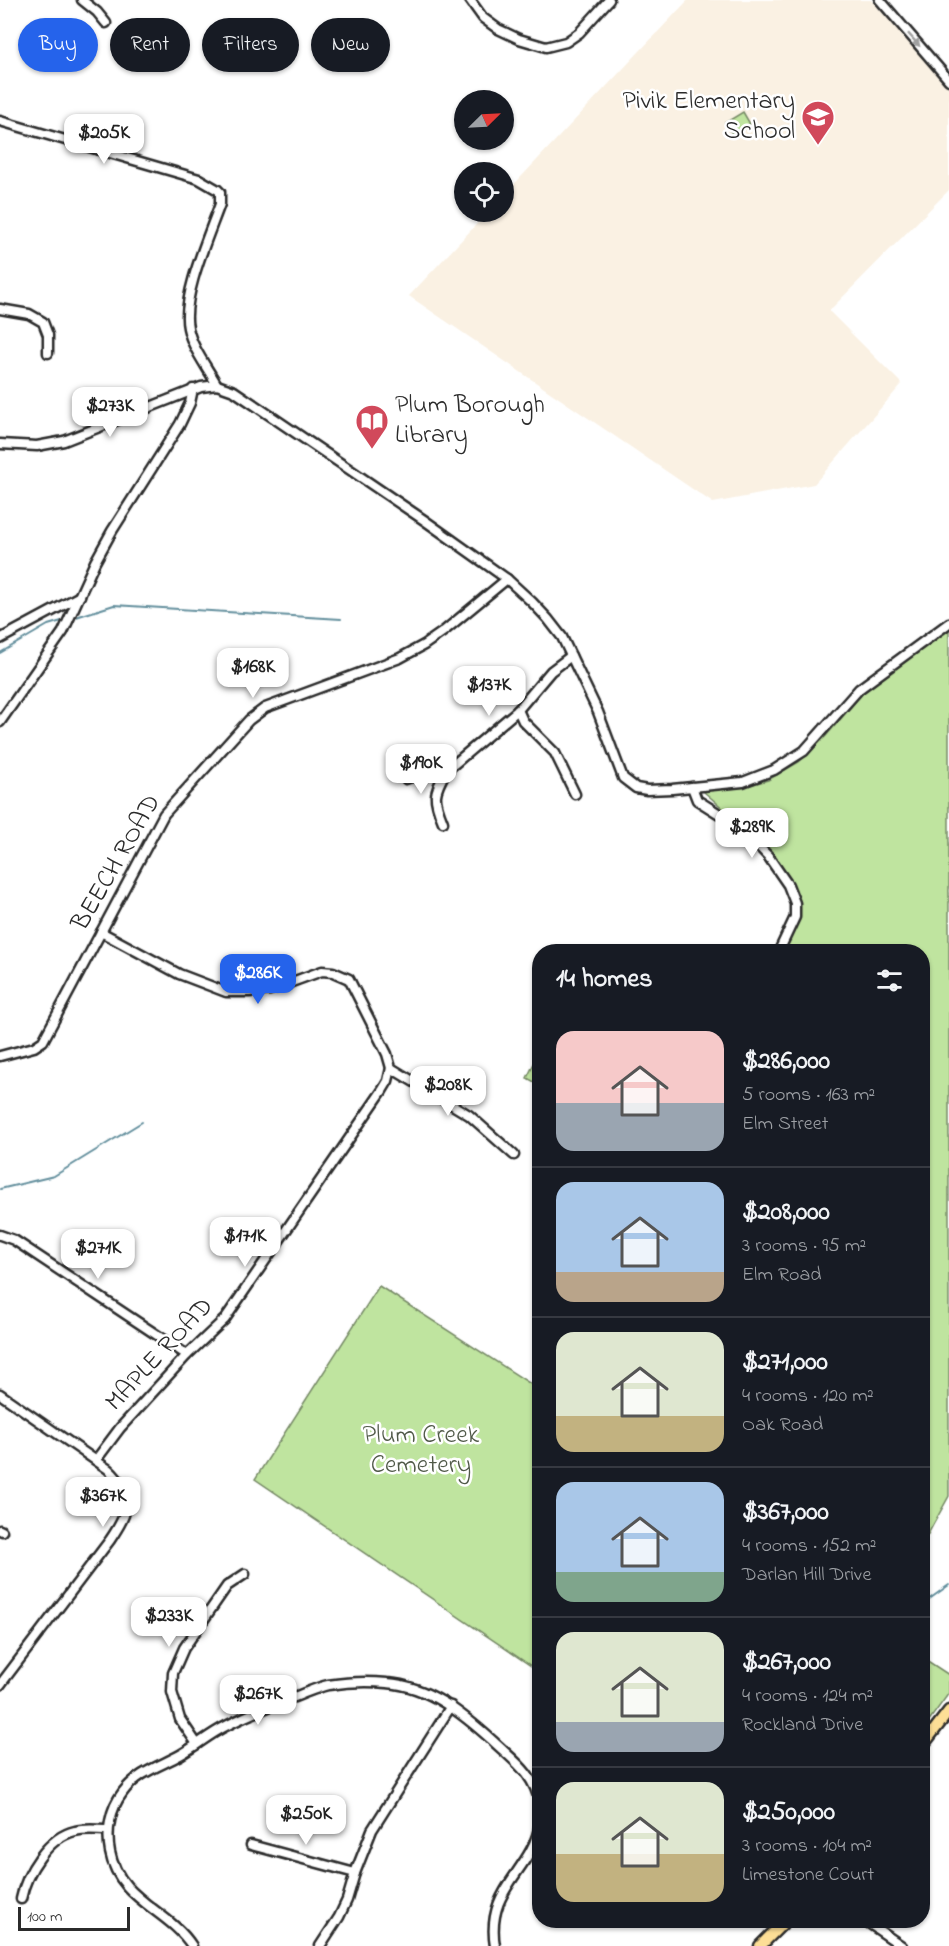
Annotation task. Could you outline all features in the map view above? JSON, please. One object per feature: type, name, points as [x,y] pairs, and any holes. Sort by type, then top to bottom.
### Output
[{"type":"main road","points":[[930,1736],[949,1712]]},
{"type":"main road","points":[[760,1946],[778,1928]]},
{"type":"street","points":[[82,0],[106,23]]},
{"type":"street","points":[[470,0],[483,18],[498,29],[519,39],[546,47],[566,42],[579,33],[609,0]]},
{"type":"street","points":[[880,0],[949,80]]},
{"type":"street","points":[[0,121],[198,179],[216,187],[220,192],[220,204],[196,271],[187,309],[187,326],[191,339],[217,386]]},
{"type":"street","points":[[0,309],[29,314],[43,322],[48,335],[48,353]]},
{"type":"street","points":[[0,444],[37,446],[64,441],[193,389],[217,386],[234,391],[507,579],[548,619],[562,637],[572,656],[598,712],[623,778],[636,788],[647,790],[743,782],[774,770],[804,751],[859,689],[949,623]]},
{"type":"street","points":[[0,722],[63,632],[112,531],[180,424],[190,403],[193,389]]},
{"type":"street","name":"BEECH ROAD","points":[[0,1056],[34,1047],[43,1041],[164,814],[207,764],[258,711],[408,654],[444,631],[507,579]]},
{"type":"street","points":[[0,639],[80,596]]},
{"type":"street","points":[[443,822],[435,804],[435,794],[446,771],[518,710],[551,671],[572,656]]},
{"type":"street","points":[[518,710],[523,720],[555,753],[575,794]]},
{"type":"street","points":[[406,779],[431,770],[446,771]]},
{"type":"street","points":[[692,787],[697,800],[740,827],[768,856],[788,885],[795,903],[795,917],[782,944]]},
{"type":"street","points":[[101,932],[179,974],[226,992],[270,990],[322,971],[333,972],[349,979],[387,1054],[391,1068],[469,1115],[514,1155]]},
{"type":"street","name":"MAPLE ROAD","points":[[96,1460],[120,1428],[187,1355],[225,1319],[388,1082],[391,1068]]},
{"type":"street","points":[[0,1234],[15,1240],[187,1355]]},
{"type":"street","points":[[0,1394],[96,1460],[119,1479],[127,1500],[124,1519],[110,1540],[0,1685]]},
{"type":"street","points":[[197,1744],[180,1719],[172,1692],[173,1673],[184,1648],[227,1586],[245,1574]]},
{"type":"street","points":[[192,1946],[128,1888],[113,1862],[108,1830],[114,1806],[143,1772],[180,1755],[226,1726],[327,1685],[359,1682],[412,1687],[451,1706],[524,1770],[532,1782]]},
{"type":"street","points":[[321,1946],[347,1900],[372,1830],[451,1706]]},
{"type":"street","points":[[21,1899],[27,1880],[41,1857],[58,1839],[74,1831],[108,1830]]},
{"type":"street","points":[[251,1845],[355,1873]]},
{"type":"street","points":[[495,1946],[495,1914],[500,1899],[532,1849]]},
{"type":"street","points":[[876,1928],[902,1946]]},
{"type":"shaded area","points":[[688,0],[871,0],[949,85],[949,190],[829,311],[902,384],[814,484],[713,503],[409,296],[479,222],[514,222],[514,184]]},
{"type":"green space","points":[[743,112],[750,124],[733,135],[725,123]]},
{"type":"green space","points":[[949,628],[949,1496],[930,1530],[930,944],[789,944],[798,918],[799,907],[796,892],[788,876],[745,828],[703,791],[738,788],[768,780],[799,762],[826,736],[863,693]]},
{"type":"green space","points":[[532,1068],[532,1081],[527,1078]]},
{"type":"green space","name":"Plum Creek Cemetery","points":[[379,1286],[532,1385],[532,1667],[255,1479]]},
{"type":"green space","points":[[930,1663],[949,1675],[949,1693],[930,1719]]},
{"type":"waterway","points":[[73,618],[114,605],[341,619]]},
{"type":"waterway","points":[[0,653],[48,625],[65,620]]},
{"type":"waterway","points":[[0,1189],[54,1176],[142,1122]]},
{"type":"waterway","points":[[930,1599],[949,1585]]},
{"type":"place","name":"Pivik Elementary School","points":[[818,146]]},
{"type":"place","name":"Plum Borough Library","points":[[372,450]]}]
